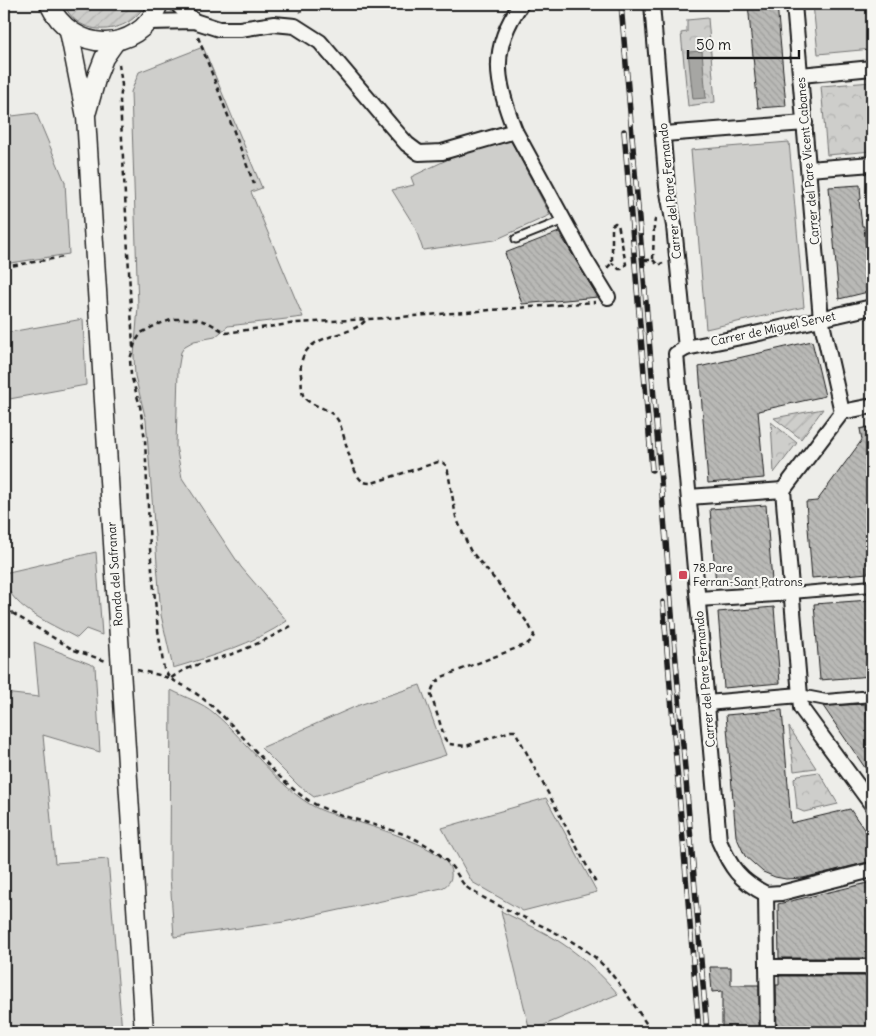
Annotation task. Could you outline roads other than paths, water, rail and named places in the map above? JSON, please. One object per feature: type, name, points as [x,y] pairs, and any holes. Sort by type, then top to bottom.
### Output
[{"type":"street","points":[[49,4],[57,19],[69,31],[84,39],[100,42],[117,50],[148,22],[159,4]]},
{"type":"street","points":[[177,4],[194,21]]},
{"type":"street","points":[[521,4],[508,23],[499,53],[499,78],[507,111],[515,131],[608,297]]},
{"type":"street","name":"Carrer del Pare Fernando","points":[[652,4],[667,187],[674,226],[688,497],[719,841],[729,864],[749,885],[766,894]]},
{"type":"street","name":"Carrer del Pare Vicent Cabanes","points":[[794,4],[821,319],[842,412]]},
{"type":"street","points":[[148,22],[194,21],[219,29],[240,29],[274,24],[295,26],[320,42],[407,144],[419,153],[442,152],[515,131]]},
{"type":"street","name":"Ronda del Safranar","points":[[69,31],[86,117],[144,1032]]},
{"type":"street","name":"Ronda del Safranar","points":[[86,117],[96,76],[104,58],[117,50]]},
{"type":"street","points":[[801,75],[872,68]]},
{"type":"street","points":[[664,134],[805,123]]},
{"type":"street","points":[[809,169],[872,164]]},
{"type":"street","name":"Carrer de Miguel Servet","points":[[681,351],[872,307]]},
{"type":"street","points":[[872,406],[842,412],[783,490],[801,708],[872,805]]},
{"type":"street","points":[[688,497],[783,490]]},
{"type":"street","points":[[698,600],[872,586]]},
{"type":"street","points":[[708,703],[800,695],[826,700],[872,696]]},
{"type":"street","points":[[768,1032],[766,894],[781,893],[872,870]]},
{"type":"street","points":[[767,968],[872,967]]},
{"type":"lane","points":[[516,239],[564,220]]},
{"type":"railway","points":[[621,4],[707,1032]]},
{"type":"railway","points":[[624,131],[652,470]]},
{"type":"railway","points":[[663,602],[699,1032]]},
{"type":"place","name":"78.Pare Ferran-Sant Patrons","points":[[683,575]]}]
